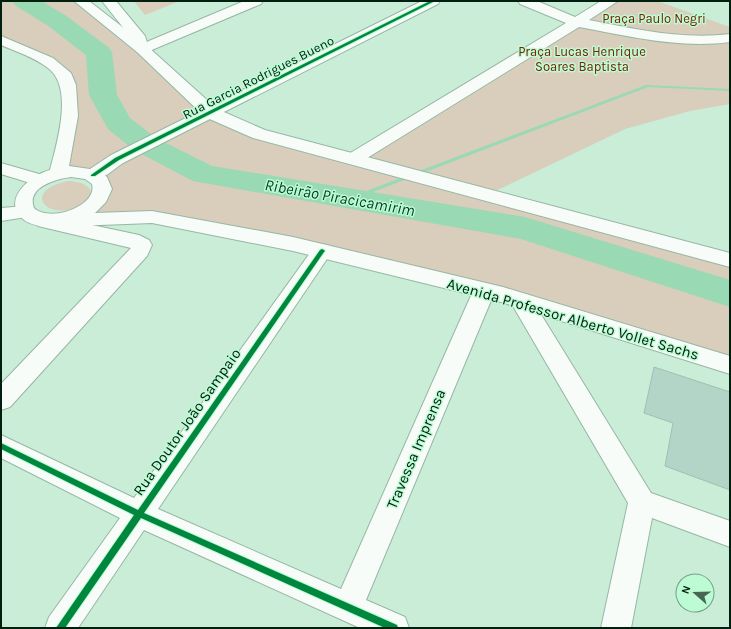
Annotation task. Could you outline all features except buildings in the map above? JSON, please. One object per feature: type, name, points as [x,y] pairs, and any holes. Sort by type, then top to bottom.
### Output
[{"type":"main road","points":[[81,1],[142,50],[211,113],[259,134],[730,260]]},
{"type":"main road","points":[[109,1],[140,39],[142,50]]},
{"type":"main road","points":[[142,50],[256,1]]},
{"type":"main road","name":"Rua Garcia Rodrigues Bueno","points":[[93,175],[117,159],[433,1]]},
{"type":"main road","points":[[525,1],[576,22],[646,35],[708,41],[730,38]]},
{"type":"main road","points":[[353,159],[611,1]]},
{"type":"main road","points":[[1,40],[56,65],[66,78],[71,108],[67,141],[58,173]]},
{"type":"main road","points":[[1,168],[40,180]]},
{"type":"main road","points":[[1,400],[100,295],[140,251],[142,245],[132,240],[54,220],[34,218],[26,212],[22,206],[22,199],[25,192],[40,180],[58,173],[71,171],[93,175],[100,180],[103,187],[102,195],[96,203],[87,211],[54,220]]},
{"type":"main road","points":[[1,215],[4,213],[26,212]]},
{"type":"main road","name":"Avenida Professor Alberto Vollet Sachs","points":[[54,220],[152,217],[322,251],[521,300],[730,365]]},
{"type":"main road","name":"Rua Doutor João Sampaio","points":[[60,628],[322,251]]},
{"type":"main road","name":"Travessa Imprensa","points":[[348,608],[484,290]]},
{"type":"main road","points":[[521,300],[642,502],[730,534]]},
{"type":"main road","points":[[1,446],[139,514],[394,628]]},
{"type":"main road","points":[[616,628],[642,502]]},
{"type":"green space","points":[[1,1],[81,1],[211,113],[353,159],[611,1],[657,1],[730,27],[730,104],[690,111],[625,129],[487,195],[730,260],[730,369],[521,301],[152,217],[62,220],[103,187],[93,175],[58,173],[66,78],[56,65],[1,40]]},
{"type":"green space","points":[[134,1],[180,1],[145,15]]},
{"type":"green space","points":[[68,181],[77,182],[86,186],[91,192],[90,195],[75,208],[63,211],[46,206],[42,200],[44,193],[52,186]]},
{"type":"waterway","name":"Ribeirão Piracicamirim","points":[[24,1],[56,20],[99,52],[103,95],[118,123],[145,144],[204,174],[525,228],[730,294]]},
{"type":"waterway","points":[[350,199],[648,86],[730,90]]},
{"type":"cycle path","points":[[93,175],[117,159],[433,1]]},
{"type":"cycle path","points":[[60,628],[322,251]]},
{"type":"cycle path","points":[[1,446],[139,514],[394,628]]},
{"type":"park label","name":"Praça Paulo Negri","points":[[654,18]]},
{"type":"park label","name":"Praça Lucas Henrique Soares Baptista","points":[[582,58]]}]
